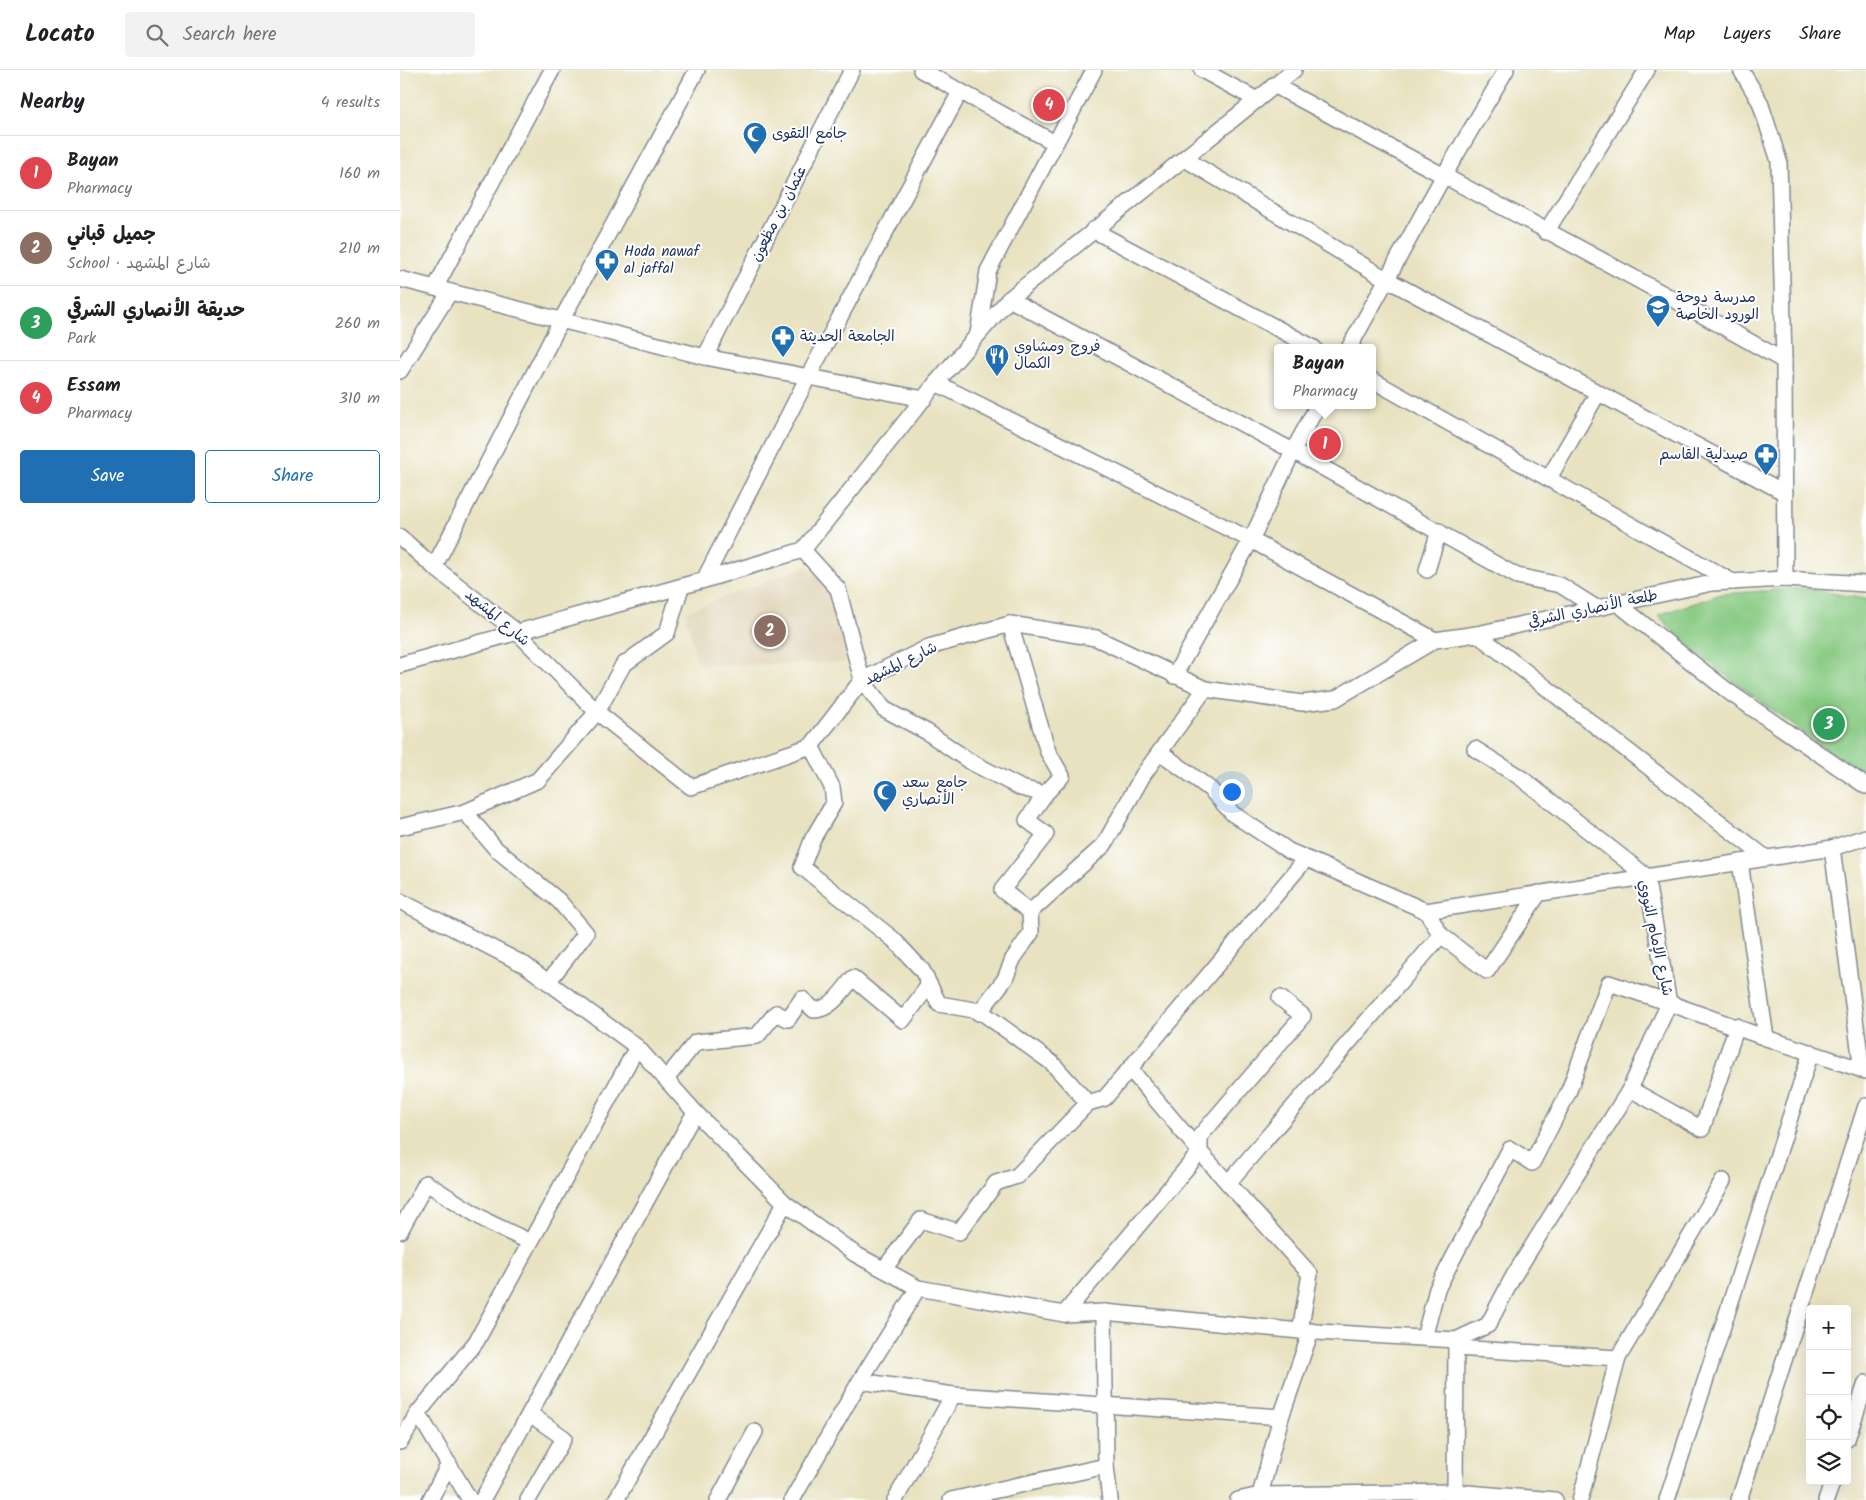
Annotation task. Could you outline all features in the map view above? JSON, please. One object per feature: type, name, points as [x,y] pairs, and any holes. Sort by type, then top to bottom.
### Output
[{"type":"street","points":[[435,288],[552,70]]},
{"type":"street","points":[[434,567],[562,319],[697,70]]},
{"type":"street","name":"عثمان بن مظعون","points":[[705,357],[852,70]]},
{"type":"street","points":[[920,70],[1054,143]]},
{"type":"street","points":[[978,334],[988,271],[1094,70]]},
{"type":"street","points":[[1202,70],[1257,100]]},
{"type":"street","points":[[400,665],[680,587],[802,550],[936,383],[1009,299],[1294,70]]},
{"type":"street","points":[[1351,344],[1443,177],[1506,70]]},
{"type":"street","points":[[1546,232],[1647,70]]},
{"type":"street","points":[[1741,70],[1760,102],[1778,161],[1784,361],[1784,579]]},
{"type":"street","points":[[1274,85],[1546,232],[1677,300],[1784,361]]},
{"type":"street","points":[[704,580],[808,377],[960,92]]},
{"type":"street","points":[[1185,159],[1386,279],[1784,493]]},
{"type":"street","points":[[1093,230],[1307,344]]},
{"type":"street","points":[[400,279],[705,357],[924,399]]},
{"type":"street","points":[[400,371],[450,292]]},
{"type":"street","points":[[1009,299],[1439,531],[1517,576],[1560,585],[1595,607]]},
{"type":"street","points":[[1376,382],[1733,582]]},
{"type":"street","points":[[936,383],[1252,540],[1435,640]]},
{"type":"street","points":[[1549,478],[1598,393]]},
{"type":"street","points":[[1174,676],[1252,540],[1293,452],[1316,409]]},
{"type":"street","points":[[1427,570],[1439,531]]},
{"type":"street","name":"شارع المشهد","points":[[400,537],[434,567],[517,632],[597,712],[691,787],[811,746],[862,680],[929,647],[1010,624],[1096,638],[1205,690],[1302,703],[1335,699]]},
{"type":"street","points":[[802,550],[838,589],[862,680],[884,709],[927,732],[969,761],[995,775],[1021,788],[1045,794]]},
{"type":"street","name":"طلعة الأنصاري الشرقي","points":[[1335,699],[1435,640],[1477,634],[1712,583],[1784,579],[1866,584]]},
{"type":"street","points":[[400,827],[465,812],[538,780],[597,712],[622,666],[667,633],[680,587]]},
{"type":"street","points":[[1617,604],[1729,692],[1866,786]]},
{"type":"street","points":[[1010,624],[1048,752],[1062,776],[1045,794],[1027,820],[1046,834],[1002,890],[1030,912]]},
{"type":"street","points":[[1477,634],[1766,858]]},
{"type":"street","points":[[980,1012],[1005,979],[1014,959],[1030,933],[1030,912],[1104,845],[1143,775],[1205,690]]},
{"type":"street","points":[[811,746],[832,787],[834,803],[813,838],[802,867],[893,939],[922,970],[939,1004],[980,1012],[1052,1063],[1088,1103]]},
{"type":"street","name":"شارع الإمام النووي","points":[[1475,749],[1521,778],[1646,876],[1669,1003],[1766,1038],[1864,1070]]},
{"type":"street","points":[[1160,752],[1210,789],[1233,814],[1289,851],[1426,911],[1832,848],[1866,837]]},
{"type":"street","points":[[465,812],[496,849],[559,901],[586,933],[548,982]]},
{"type":"street","points":[[1832,848],[1864,1070]]},
{"type":"street","points":[[884,1269],[921,1220],[959,1232],[996,1183],[1017,1176],[1088,1103],[1105,1098],[1306,859]]},
{"type":"street","points":[[1740,862],[1766,1038]]},
{"type":"street","points":[[1426,911],[1441,936],[1487,971],[1539,893]]},
{"type":"street","points":[[400,901],[525,965],[637,1048],[696,1112],[785,1203],[855,1254],[918,1288],[1064,1314],[1104,1312],[1305,1331],[1424,1338],[1456,1344],[1618,1358]]},
{"type":"street","points":[[1228,1183],[1441,936]]},
{"type":"street","points":[[666,1079],[696,1042],[757,1036],[776,1013],[788,1019],[802,999],[814,1010],[821,1010],[828,1006],[853,978],[903,1020],[929,985]]},
{"type":"street","points":[[1424,1338],[1437,1289],[1510,1149],[1532,1163],[1568,1094],[1609,983],[1669,1003],[1630,1089],[1514,1277],[1488,1325],[1456,1344]]},
{"type":"street","points":[[1064,1314],[1200,1152],[1200,1136],[1303,1016],[1280,998]]},
{"type":"street","points":[[1630,1089],[1702,1128],[1737,1026]]},
{"type":"street","points":[[400,1442],[418,1413],[476,1342],[637,1048]]},
{"type":"street","points":[[1668,1500],[1811,1052]]},
{"type":"street","points":[[1130,1068],[1200,1152],[1310,1274],[1305,1331],[1260,1495]]},
{"type":"street","points":[[1739,1500],[1866,1106]]},
{"type":"street","points":[[482,1500],[696,1112]]},
{"type":"street","points":[[1580,1500],[1618,1358],[1723,1181]]},
{"type":"street","points":[[400,1231],[426,1183],[488,1222],[530,1242]]},
{"type":"street","points":[[616,1500],[785,1203]]},
{"type":"street","points":[[792,1500],[860,1381],[918,1288]]},
{"type":"street","points":[[1104,1312],[1104,1404],[1106,1466],[1110,1500]]},
{"type":"street","points":[[1454,1496],[1456,1344]]},
{"type":"street","points":[[860,1381],[953,1395],[1281,1417]]},
{"type":"street","points":[[1851,1428],[1864,1393]]},
{"type":"street","points":[[895,1500],[953,1395]]},
{"type":"street","points":[[418,1413],[470,1500]]},
{"type":"street","points":[[528,1500],[564,1438],[530,1414]]},
{"type":"street","points":[[718,1500],[755,1432]]},
{"type":"street","points":[[430,1500],[449,1464]]},
{"type":"street","points":[[952,1500],[1106,1466]]},
{"type":"street","points":[[1826,1500],[1832,1485]]},
{"type":"street","points":[[1238,1500],[1260,1495],[1454,1496],[1556,1500]]},
{"type":"shaded area","points":[[806,566],[834,589],[850,655],[843,663],[698,665],[685,612]]},
{"type":"green space","points":[[1803,588],[1866,599],[1866,779],[1717,669],[1681,639],[1658,615],[1721,594]]},
{"type":"place","name":"Essam","points":[[1049,105]]},
{"type":"place","name":"جامع التقوى","points":[[755,155]]},
{"type":"place","name":"Hoda nawaf al jaffal","points":[[607,282]]},
{"type":"place","name":"مدرسة دوحة الورود الخاصة","points":[[1658,328]]},
{"type":"place","name":"الجامعة الحديثة","points":[[783,358]]},
{"type":"place","name":"فروج ومشاوي الكمال","points":[[997,377]]},
{"type":"place","name":"Bayan","points":[[1325,444]]},
{"type":"place","name":"صيدلية القاسم","points":[[1766,476]]},
{"type":"place","name":"جميل قباني","points":[[770,631]]},
{"type":"place","name":"حديقة الأنصاري الشرقي","points":[[1829,724]]},
{"type":"place","name":"جامع سعد الأنصاري","points":[[885,813]]}]
